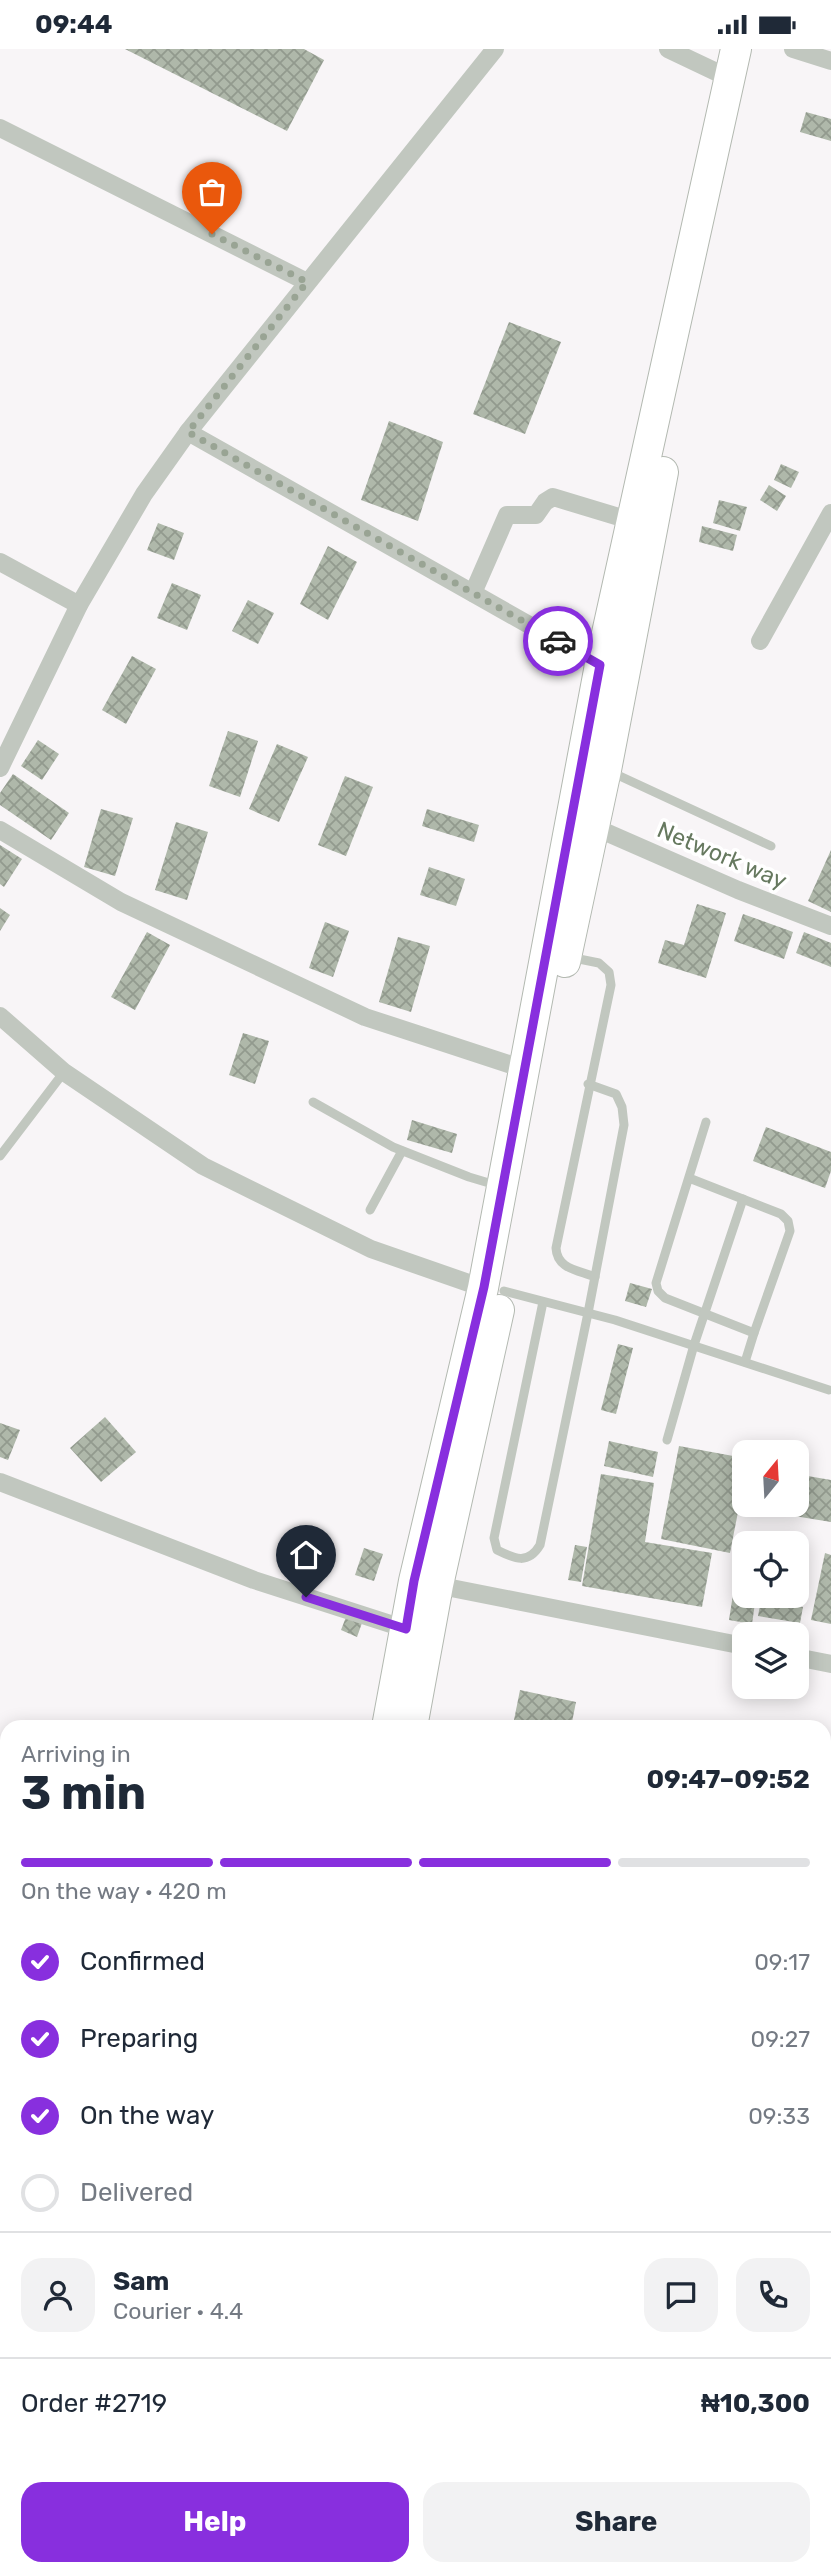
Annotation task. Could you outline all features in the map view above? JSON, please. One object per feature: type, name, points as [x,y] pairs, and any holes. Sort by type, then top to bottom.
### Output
[{"type":"highway","points":[[494,1289],[503,1187],[600,665],[736,49]]},
{"type":"highway","points":[[413,1720],[426,1583],[494,1289],[594,827],[744,49]]},
{"type":"highway","points":[[388,1720],[406,1629],[426,1583]]},
{"type":"street","points":[[0,768],[79,605],[144,493],[188,432],[495,49]]},
{"type":"street","points":[[668,49],[729,78]]},
{"type":"street","points":[[793,49],[831,61]]},
{"type":"street","points":[[0,128],[307,282]]},
{"type":"street","points":[[188,432],[600,665]]},
{"type":"street","points":[[473,593],[507,515],[536,515],[545,502],[553,497],[632,521]]},
{"type":"street","points":[[760,641],[831,513]]},
{"type":"street","points":[[0,562],[79,605]]},
{"type":"street","name":"Network way","points":[[594,827],[738,890],[831,926]]},
{"type":"street","points":[[0,829],[121,902],[365,1017],[524,1069]]},
{"type":"street","points":[[0,1016],[64,1072],[203,1166],[371,1249],[494,1289]]},
{"type":"street","points":[[0,1482],[254,1580],[406,1629]]},
{"type":"street","points":[[426,1583],[732,1644]]},
{"type":"street","points":[[809,1660],[831,1664]]},
{"type":"lane","points":[[606,769],[771,846]]},
{"type":"lane","points":[[566,956],[599,963],[609,972],[611,985],[556,1248],[556,1258],[561,1265],[595,1277]]},
{"type":"lane","points":[[0,1156],[64,1072]]},
{"type":"lane","points":[[543,1302],[494,1538],[497,1550],[524,1559],[534,1555],[540,1545],[624,1125],[622,1107],[616,1094],[589,1084]]},
{"type":"lane","points":[[313,1102],[402,1151],[503,1187]]},
{"type":"lane","points":[[706,1122],[656,1283],[658,1291],[665,1298],[754,1333]]},
{"type":"lane","points":[[370,1210],[402,1151]]},
{"type":"lane","points":[[689,1178],[780,1214],[788,1221],[790,1231],[745,1362]]},
{"type":"lane","points":[[667,1440],[704,1313],[743,1199]]},
{"type":"lane","points":[[494,1289],[588,1313],[829,1390]]},
{"type":"building","points":[[125,49],[304,49],[324,60],[287,131]]},
{"type":"building","points":[[806,112],[831,119],[831,141],[800,132]]},
{"type":"building","points":[[509,322],[561,342],[525,434],[473,414]]},
{"type":"building","points":[[389,421],[443,442],[418,521],[361,500]]},
{"type":"building","points":[[781,464],[799,472],[791,488],[774,480]]},
{"type":"building","points":[[769,485],[786,496],[777,511],[760,500]]},
{"type":"building","points":[[719,500],[747,507],[740,531],[713,523]]},
{"type":"building","points":[[158,523],[184,533],[174,560],[147,550]]},
{"type":"building","points":[[702,526],[737,535],[733,551],[699,542]]},
{"type":"building","points":[[328,546],[357,562],[328,620],[300,604]]},
{"type":"building","points":[[172,583],[201,595],[187,630],[157,618]]},
{"type":"building","points":[[248,600],[274,613],[258,644],[232,631]]},
{"type":"building","points":[[132,656],[156,669],[126,724],[102,710]]},
{"type":"building","points":[[228,731],[258,741],[240,797],[209,786]]},
{"type":"building","points":[[38,740],[59,754],[42,780],[21,766]]},
{"type":"building","points":[[277,744],[308,757],[279,822],[249,809]]},
{"type":"building","points":[[13,774],[69,813],[51,840],[0,805],[0,793]]},
{"type":"building","points":[[345,776],[373,787],[346,856],[318,845]]},
{"type":"building","points":[[101,809],[133,818],[115,876],[84,867]]},
{"type":"building","points":[[427,809],[479,825],[474,842],[422,826]]},
{"type":"building","points":[[176,822],[208,832],[187,900],[155,890]]},
{"type":"building","points":[[0,845],[22,859],[4,887],[0,884]]},
{"type":"building","points":[[831,850],[831,912],[808,901]]},
{"type":"building","points":[[429,867],[465,879],[456,906],[420,895]]},
{"type":"building","points":[[697,904],[726,913],[706,978],[658,963],[665,940],[684,945]]},
{"type":"building","points":[[0,908],[10,915],[0,931]]},
{"type":"building","points":[[743,914],[793,932],[784,959],[734,941]]},
{"type":"building","points":[[325,922],[349,931],[333,977],[309,968]]},
{"type":"building","points":[[147,932],[170,945],[135,1010],[111,997]]},
{"type":"building","points":[[804,932],[831,943],[831,967],[796,953]]},
{"type":"building","points":[[398,937],[430,946],[411,1012],[379,1002]]},
{"type":"building","points":[[243,1033],[269,1041],[255,1084],[229,1075]]},
{"type":"building","points":[[412,1120],[457,1134],[452,1153],[407,1140]]},
{"type":"building","points":[[766,1127],[831,1152],[831,1171],[825,1188],[753,1161]]},
{"type":"building","points":[[630,1283],[652,1289],[646,1307],[625,1301]]},
{"type":"building","points":[[618,1344],[633,1348],[616,1414],[601,1410]]},
{"type":"building","points":[[105,1417],[136,1452],[101,1482],[70,1448]]},
{"type":"building","points":[[0,1423],[20,1430],[8,1460],[0,1457]]},
{"type":"building","points":[[609,1441],[658,1452],[653,1477],[604,1466]]},
{"type":"building","points":[[679,1446],[732,1456],[732,1517],[737,1517],[734,1531],[732,1531],[730,1553],[661,1539]]},
{"type":"building","points":[[601,1474],[654,1483],[645,1542],[712,1553],[702,1607],[582,1586]]},
{"type":"building","points":[[809,1476],[831,1480],[831,1522],[800,1517],[809,1517]]},
{"type":"building","points":[[575,1545],[587,1547],[581,1582],[568,1580]]},
{"type":"building","points":[[364,1548],[383,1554],[374,1581],[355,1575]]},
{"type":"building","points":[[825,1553],[831,1555],[831,1624],[811,1620]]},
{"type":"building","points":[[732,1601],[732,1608],[754,1608],[752,1622],[729,1620]]},
{"type":"building","points":[[760,1608],[803,1608],[800,1622],[758,1616]]},
{"type":"building","points":[[346,1617],[362,1623],[357,1637],[341,1630]]},
{"type":"building","points":[[520,1690],[576,1702],[572,1720],[514,1720]]},
{"type":"way so far","points":[[212,234],[307,282],[188,432],[558,641]]},
{"type":"route","points":[[306,1597],[406,1629],[414,1581],[484,1287],[600,665],[558,641]]}]
